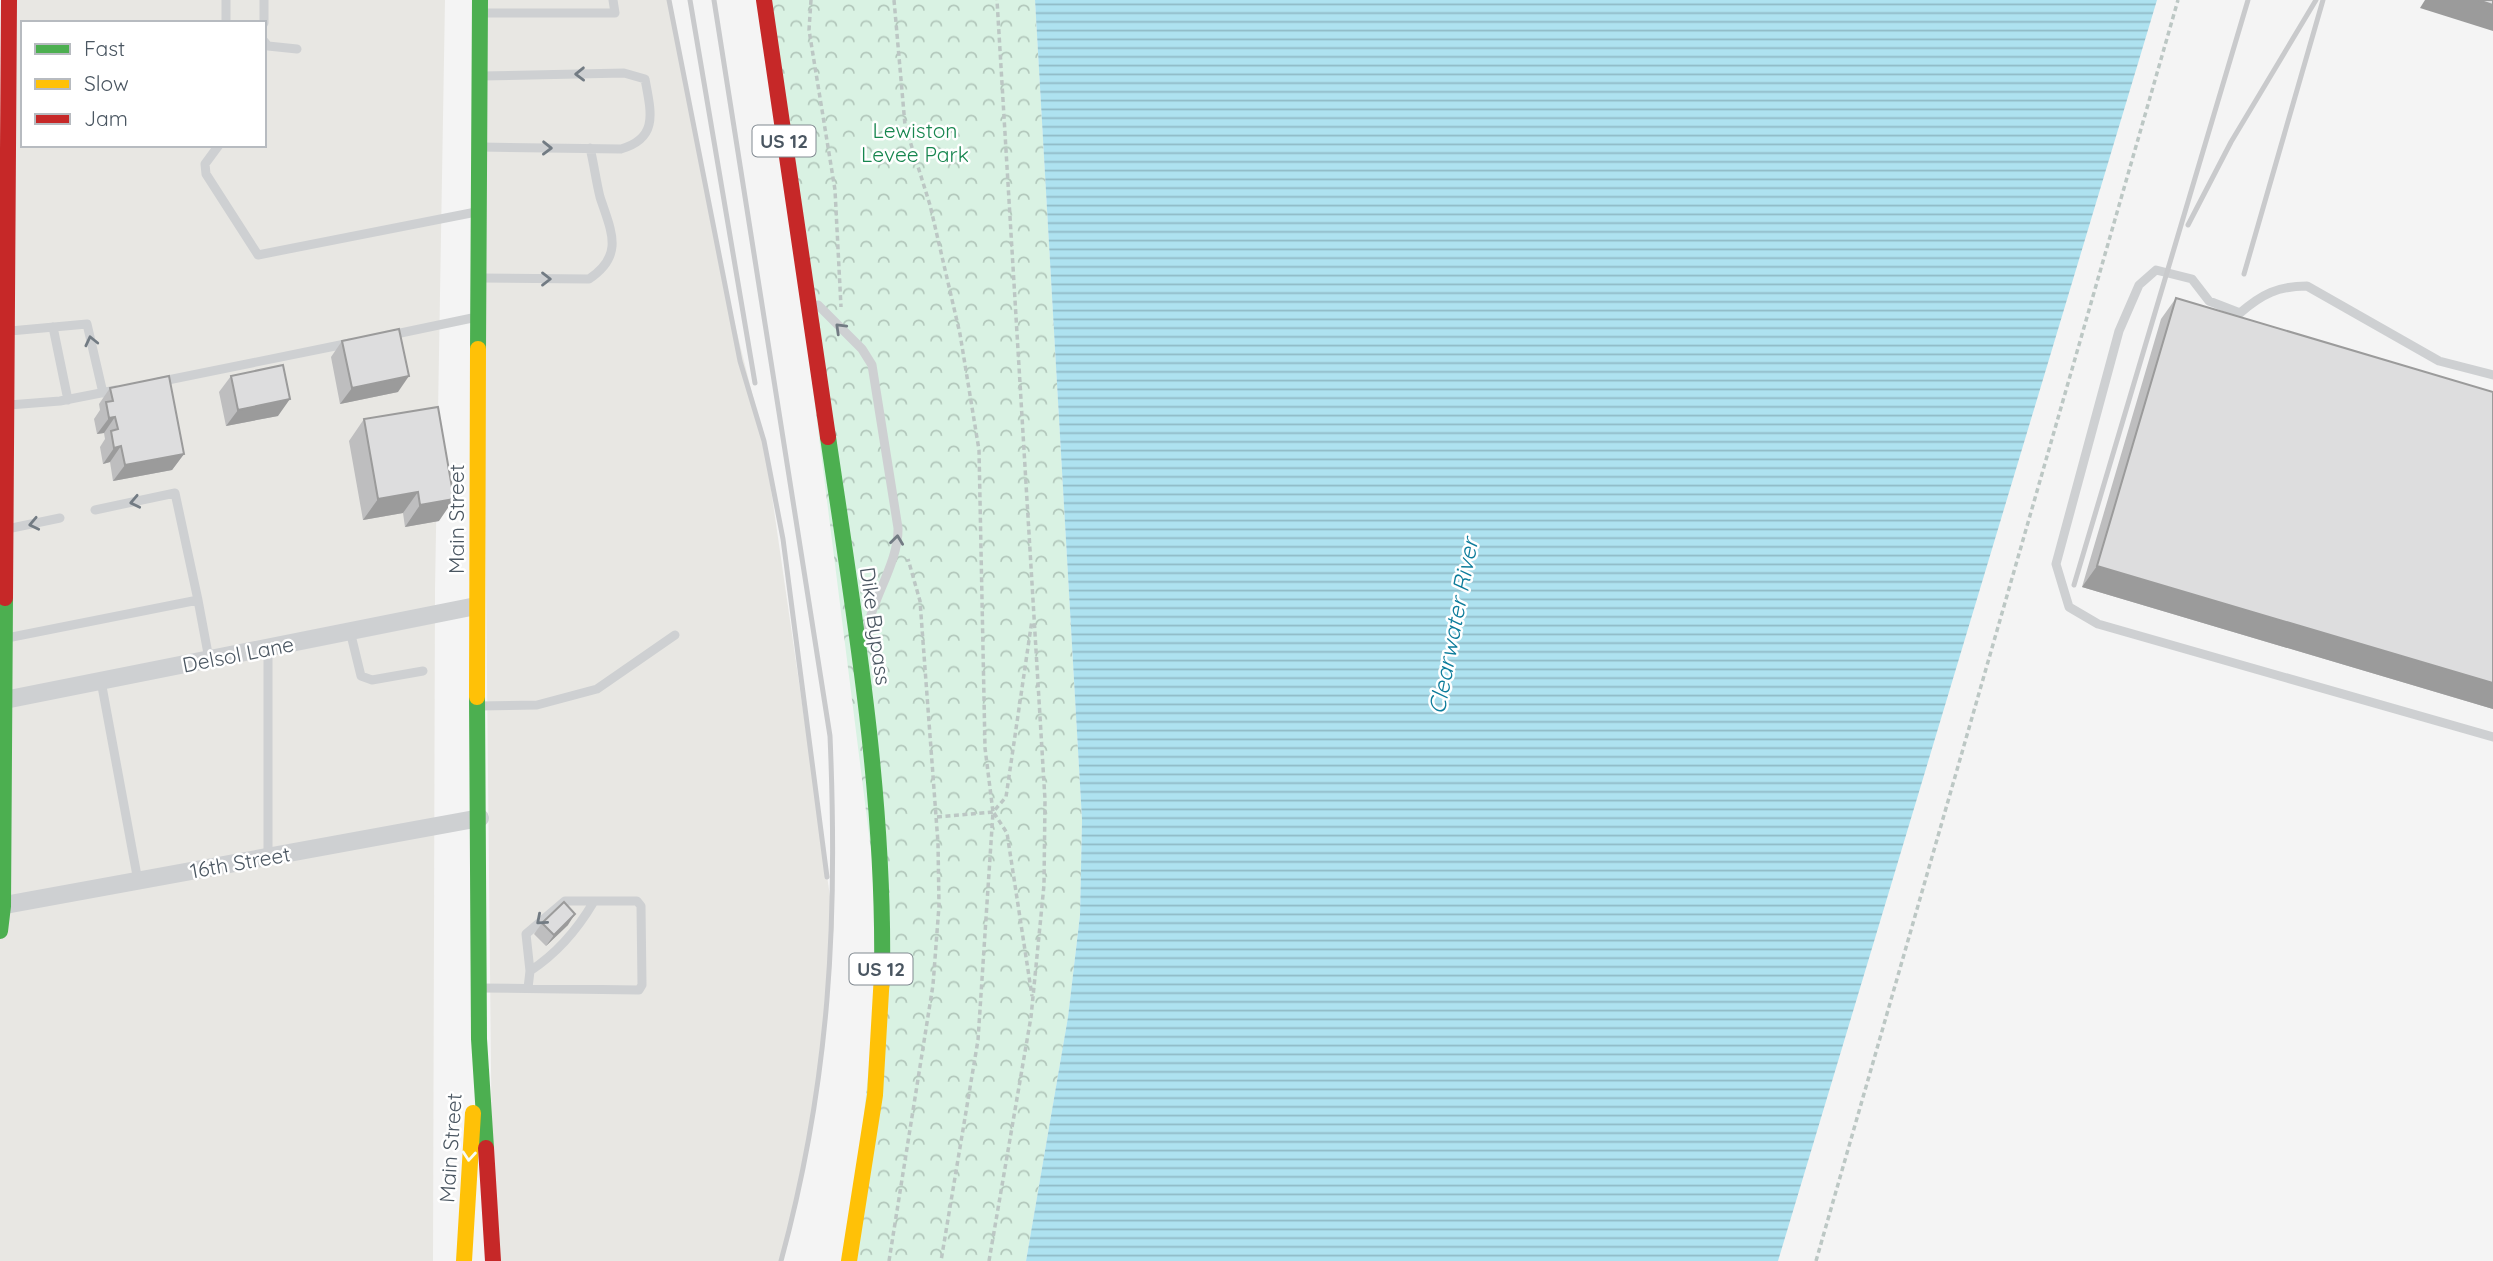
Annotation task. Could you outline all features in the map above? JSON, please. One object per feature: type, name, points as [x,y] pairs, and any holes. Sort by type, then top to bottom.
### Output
[{"type":"main road","points":[[0,931],[3,700],[7,638],[5,520],[9,0]]},
{"type":"main road","name":"Dike Bypass","points":[[764,0],[863,676],[881,859],[880,1038],[866,1163],[849,1261]]},
{"type":"main road","name":"Main Street","points":[[480,7],[476,606],[480,818],[479,1039],[493,1261]]},
{"type":"main road","name":"Main Street","points":[[464,1261],[479,1039]]},
{"type":"street","name":"Delsol Lane","points":[[3,700],[476,606]]},
{"type":"street","name":"16th Street","points":[[2,906],[480,818]]},
{"type":"lane","points":[[226,0],[226,21]]},
{"type":"lane","points":[[264,0],[264,21]]},
{"type":"lane","points":[[480,7],[615,13],[614,0]]},
{"type":"lane","points":[[266,44],[268,46],[298,49]]},
{"type":"lane","points":[[479,76],[624,73],[645,79],[649,103],[648,133],[640,144],[621,149],[479,147]]},
{"type":"lane","points":[[218,147],[205,164],[206,174],[258,255],[479,211]]},
{"type":"lane","points":[[478,278],[589,279],[604,269],[612,252],[610,221],[600,196],[590,148]]},
{"type":"lane","points":[[2493,375],[2439,361],[2307,286],[2284,286],[2255,300],[2240,313],[2209,301],[2192,279],[2156,270],[2139,285],[2119,331],[2056,564],[2069,607],[2098,624],[2493,737]]},
{"type":"lane","points":[[804,282],[817,304],[862,349],[872,365],[898,528],[897,548],[869,621],[863,676]]},
{"type":"lane","points":[[386,336],[478,317]]},
{"type":"lane","points":[[8,332],[87,324],[103,393]]},
{"type":"lane","points":[[52,327],[68,400]]},
{"type":"lane","points":[[142,385],[359,341]]},
{"type":"lane","points":[[7,405],[68,400],[129,388]]},
{"type":"lane","points":[[95,510],[175,493],[209,659]]},
{"type":"lane","points":[[5,520],[60,518]]},
{"type":"lane","points":[[7,638],[198,600]]},
{"type":"lane","points":[[350,631],[361,676],[372,680],[423,671]]},
{"type":"lane","points":[[478,706],[537,705],[597,689],[675,635]]},
{"type":"lane","points":[[268,648],[268,857]]},
{"type":"lane","points":[[101,681],[138,881]]},
{"type":"lane","points":[[479,988],[639,990],[642,985],[641,906],[637,901],[623,900],[593,903],[565,901],[526,934],[530,971],[528,988]]},
{"type":"lane","points":[[530,971],[548,960],[582,921],[593,903]]},
{"type":"path","points":[[811,0],[809,30],[835,190],[841,330]]},
{"type":"path","points":[[894,0],[905,125],[930,205],[960,334],[979,450],[985,748],[993,812],[978,1040],[941,1261]]},
{"type":"path","points":[[989,1261],[1033,1002],[1044,886],[1045,812],[997,0]]},
{"type":"path","points":[[1816,1261],[2178,0]]},
{"type":"path","points":[[889,1261],[933,985],[939,906],[936,817],[920,601],[909,560],[897,548]]},
{"type":"path","points":[[936,817],[993,812],[1006,797],[1033,611]]},
{"type":"path","points":[[993,812],[1007,833],[1033,1002]]},
{"type":"shaded area","points":[[8,0],[445,0],[435,590],[433,1261],[0,1261],[0,137]]},
{"type":"shaded area","points":[[480,0],[671,0],[723,277],[764,441],[834,924],[821,1064],[805,1164],[780,1261],[493,1261]]},
{"type":"green space","name":"Lewiston Levee Park","points":[[764,0],[1035,0],[1082,820],[1080,915],[1068,1017],[1026,1261],[849,1261],[882,938]]},
{"type":"water","name":"Clearwater River","points":[[1035,0],[2157,0],[1778,1261],[1026,1261],[1068,1017],[1080,915],[1082,820]]},
{"type":"building","points":[[2478,0],[2493,0],[2493,5]]},
{"type":"building","points":[[2176,298],[2493,392],[2493,683],[2097,566]]},
{"type":"building","points":[[399,329],[409,376],[352,388],[342,341]]},
{"type":"building","points":[[283,365],[290,399],[238,410],[231,376]]},
{"type":"building","points":[[169,376],[184,454],[125,465],[121,446],[114,448],[111,431],[118,429],[115,417],[109,418],[106,402],[113,401],[110,388]]},
{"type":"building","points":[[438,407],[454,499],[420,505],[418,492],[378,499],[364,419]]},
{"type":"building","points":[[564,902],[575,914],[554,935],[542,923]]},
{"type":"railway","points":[[669,0],[740,361],[764,441],[783,539],[827,877]]},
{"type":"railway","points":[[690,0],[755,383]]},
{"type":"railway","points":[[714,0],[830,736],[833,871],[827,1000],[810,1129],[798,1194],[781,1261]]},
{"type":"railway","points":[[2074,585],[2248,0]]},
{"type":"railway","points":[[2188,225],[2231,142],[2316,0]]},
{"type":"railway","points":[[2244,274],[2323,0]]},
{"type":"traffic: fast","points":[[478,349],[480,0]]},
{"type":"traffic: fast","points":[[828,437],[857,637],[873,772],[882,907],[882,974]]},
{"type":"traffic: fast","points":[[0,931],[3,906],[5,598]]},
{"type":"traffic: fast","points":[[477,697],[479,1039],[486,1148]]},
{"type":"traffic: slow","points":[[477,697],[478,349]]},
{"type":"traffic: slow","points":[[849,1261],[875,1095],[882,974]]},
{"type":"traffic: slow","points":[[464,1261],[473,1113]]},
{"type":"traffic: jam","points":[[5,598],[9,0]]},
{"type":"traffic: jam","points":[[764,0],[828,437]]},
{"type":"traffic: jam","points":[[486,1148],[493,1261]]}]
